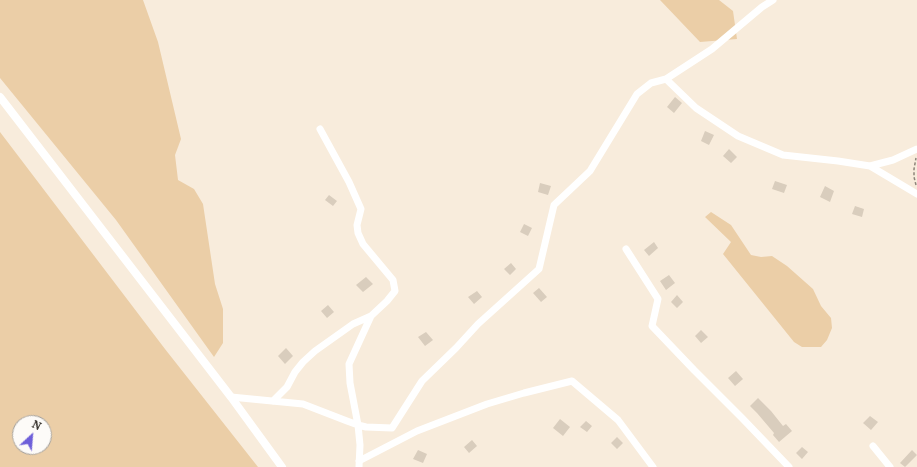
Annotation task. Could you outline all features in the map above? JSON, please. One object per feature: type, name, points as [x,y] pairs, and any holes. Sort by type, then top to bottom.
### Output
[{"type":"street","points":[[231,398],[303,404],[358,425],[366,427],[392,428],[422,381],[478,324],[539,269],[554,205],[590,171],[637,94],[651,83],[666,78],[712,49],[762,7],[773,0]]},
{"type":"street","points":[[666,78],[696,108],[738,136],[783,155],[870,166],[917,194]]},
{"type":"street","points":[[0,97],[231,398],[282,467]]},
{"type":"street","points":[[273,401],[287,387],[295,372],[315,351],[353,324],[371,316],[395,291],[393,280],[363,244],[358,233],[357,225],[361,209],[349,182],[320,129]]},
{"type":"street","points":[[870,166],[893,160],[917,149]]},
{"type":"street","points":[[626,249],[658,299],[652,326],[789,467]]},
{"type":"street","points":[[359,464],[360,445],[358,425],[350,383],[349,364],[371,316]]},
{"type":"street","points":[[359,464],[417,431],[487,404],[572,381],[618,420],[653,467]]},
{"type":"street","points":[[873,446],[890,467]]},
{"type":"path","points":[[917,152],[914,178],[917,187]]},
{"type":"shaded area","points":[[0,0],[143,0],[158,42],[181,139],[175,155],[178,180],[194,189],[203,204],[215,284],[223,309],[223,343],[214,357],[116,220],[0,78]]},
{"type":"shaded area","points":[[660,0],[719,0],[733,11],[737,39],[700,42]]},
{"type":"shaded area","points":[[0,132],[165,349],[258,467],[0,467]]},
{"type":"shaded area","points":[[711,212],[731,225],[751,255],[761,257],[772,256],[787,266],[813,289],[821,306],[831,318],[832,328],[827,340],[821,347],[802,347],[794,342],[723,254],[731,242],[705,217]]},
{"type":"building","points":[[675,97],[682,103],[674,113],[667,107]]},
{"type":"building","points":[[705,131],[714,135],[709,145],[701,141]]},
{"type":"building","points":[[729,149],[737,157],[731,163],[723,156]]},
{"type":"building","points":[[775,181],[787,185],[784,193],[772,189]]},
{"type":"building","points":[[540,183],[551,186],[548,195],[538,192]]},
{"type":"building","points":[[825,186],[834,191],[830,202],[820,197]]},
{"type":"building","points":[[329,195],[337,201],[333,206],[325,200]]},
{"type":"building","points":[[855,206],[864,209],[862,217],[852,214]]},
{"type":"building","points":[[524,224],[532,228],[528,236],[520,232]]},
{"type":"building","points":[[654,242],[658,248],[649,256],[644,250]]},
{"type":"building","points":[[511,263],[516,269],[510,275],[504,269]]},
{"type":"building","points":[[669,275],[675,283],[666,290],[660,281]]},
{"type":"building","points":[[366,277],[373,284],[363,292],[356,285]]},
{"type":"building","points":[[539,288],[547,297],[541,302],[533,293]]},
{"type":"building","points":[[477,291],[482,297],[474,304],[468,297]]},
{"type":"building","points":[[677,295],[683,302],[677,308],[671,302]]},
{"type":"building","points":[[328,305],[334,312],[327,318],[321,311]]},
{"type":"building","points":[[701,330],[708,337],[701,343],[695,336]]},
{"type":"building","points":[[426,332],[433,340],[425,346],[418,337]]},
{"type":"building","points":[[286,348],[293,356],[285,364],[278,356]]},
{"type":"building","points":[[736,371],[743,379],[735,386],[728,378]]},
{"type":"building","points":[[758,398],[783,426],[786,424],[792,431],[779,442],[773,435],[774,433],[750,406]]},
{"type":"building","points":[[870,416],[878,422],[871,430],[863,423]]},
{"type":"building","points":[[560,419],[570,427],[563,436],[553,428]]},
{"type":"building","points":[[586,421],[592,426],[587,432],[580,427]]},
{"type":"building","points":[[617,437],[623,443],[617,449],[611,443]]},
{"type":"building","points":[[472,440],[477,446],[469,453],[464,447]]},
{"type":"building","points":[[802,447],[808,452],[802,459],[796,453]]},
{"type":"building","points":[[418,450],[427,454],[423,463],[413,459]]},
{"type":"building","points":[[912,450],[917,455],[905,467],[900,463]]}]
